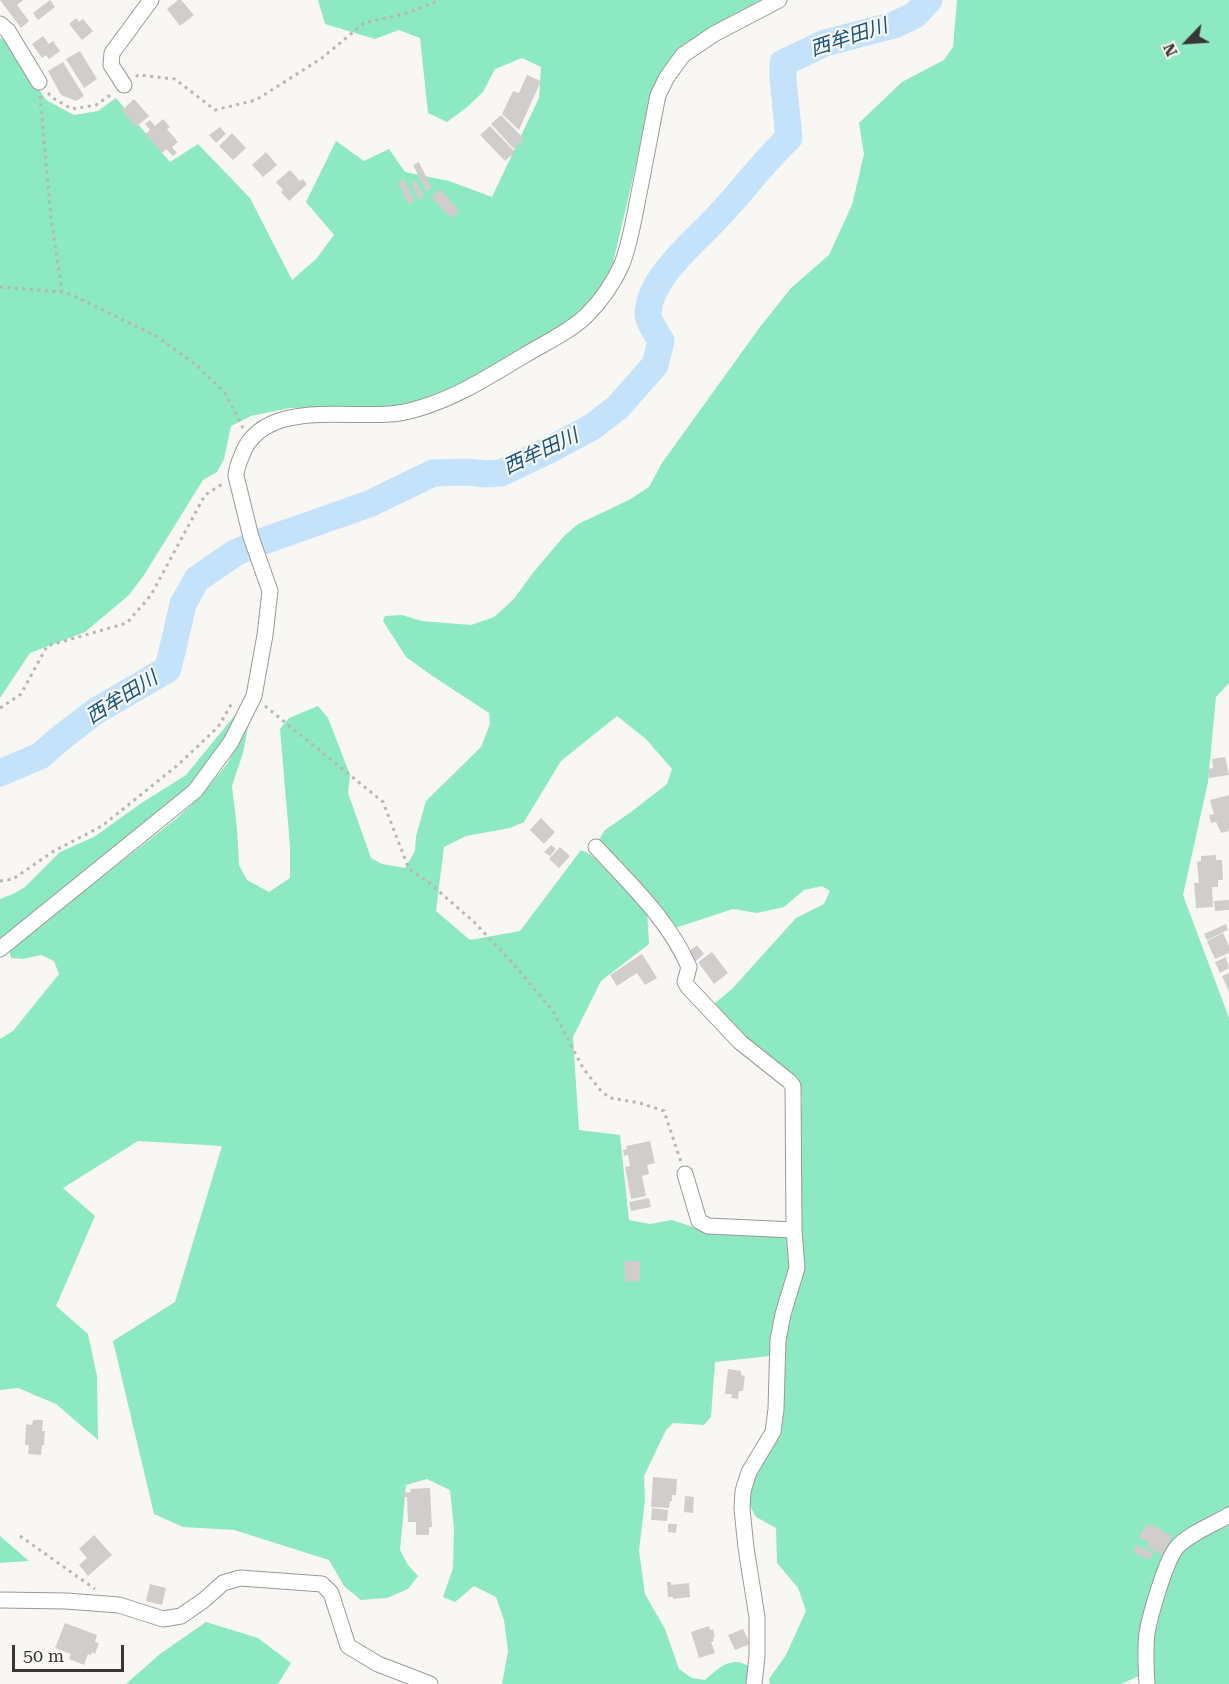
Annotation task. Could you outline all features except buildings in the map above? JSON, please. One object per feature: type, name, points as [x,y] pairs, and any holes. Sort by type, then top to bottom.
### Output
[{"type":"street","points":[[124,85],[111,65],[112,53],[151,0]]},
{"type":"street","points":[[0,949],[195,791],[231,742],[254,696],[270,591],[251,537],[236,476],[240,458],[249,440],[256,432],[271,423],[290,417],[390,414],[418,409],[439,402],[473,386],[560,335],[585,316],[605,293],[622,263],[632,230],[658,96],[667,77],[683,55],[691,49],[779,0]]},
{"type":"street","points":[[0,24],[8,31],[39,82]]},
{"type":"street","points":[[596,847],[648,903],[678,944],[689,967],[685,982],[688,987],[740,1042],[794,1086],[794,1230],[797,1268],[778,1340],[773,1432],[749,1472],[743,1491],[742,1509],[746,1548],[757,1617],[754,1684]]},
{"type":"street","points":[[685,1174],[699,1221],[708,1226],[794,1230]]},
{"type":"street","points":[[1142,1682],[1147,1634],[1155,1601],[1166,1568],[1176,1548],[1190,1537],[1229,1515]]},
{"type":"street","points":[[0,1600],[119,1605],[163,1619],[182,1616],[223,1583],[240,1578],[322,1584],[331,1593],[348,1646],[378,1664],[430,1684]]},
{"type":"path","points":[[39,82],[53,98],[72,109],[96,105],[138,75],[175,79],[215,110],[256,100],[321,58],[364,23],[407,13],[440,0]]},
{"type":"path","points":[[39,82],[51,218],[62,292]]},
{"type":"path","points":[[0,287],[72,294],[156,336],[195,364],[225,393],[249,440]]},
{"type":"path","points":[[0,708],[21,694],[46,646],[127,623],[151,595],[205,495],[236,476]]},
{"type":"path","points":[[0,881],[13,879],[54,850],[102,826],[179,764],[218,727],[231,705],[254,696],[383,802],[409,869],[427,881],[474,922],[509,958],[553,1011],[584,1068],[601,1091],[610,1098],[640,1103],[664,1111],[685,1174]]},
{"type":"path","points":[[20,1536],[119,1605]]},
{"type":"green space","points":[[318,0],[761,0],[698,36],[679,51],[660,75],[649,102],[613,263],[606,279],[585,306],[563,325],[445,392],[413,403],[373,409],[290,408],[251,416],[231,426],[224,459],[217,472],[203,480],[129,595],[85,632],[30,653],[0,698],[0,38],[9,42],[46,100],[74,115],[98,111],[116,98],[170,162],[198,144],[250,198],[292,280],[316,259],[334,235],[306,202],[336,141],[364,161],[389,149],[405,172],[449,181],[492,197],[539,98],[541,67],[522,58],[495,69],[483,92],[447,122],[428,113],[420,38],[399,30],[375,39],[325,24]]},
{"type":"green space","points":[[957,0],[1229,0],[1229,683],[1216,697],[1208,782],[1183,895],[1229,1018],[1229,1684],[1154,1684],[1150,1671],[1121,1684],[770,1684],[769,1679],[786,1655],[806,1611],[798,1588],[777,1563],[776,1528],[756,1517],[750,1506],[747,1492],[779,1428],[784,1342],[802,1272],[798,1219],[802,1097],[798,1083],[717,1016],[715,1003],[732,989],[796,918],[824,904],[830,891],[822,886],[804,890],[784,907],[757,913],[733,909],[675,928],[598,841],[605,830],[667,784],[672,769],[646,739],[617,716],[561,761],[524,822],[510,828],[466,836],[444,847],[436,911],[470,940],[520,931],[581,850],[590,854],[647,910],[649,944],[601,981],[573,1037],[579,1130],[620,1135],[629,1220],[650,1224],[672,1220],[702,1230],[790,1237],[791,1268],[774,1329],[770,1356],[715,1362],[711,1417],[704,1425],[673,1423],[666,1430],[644,1476],[645,1500],[639,1551],[645,1594],[665,1629],[679,1669],[692,1678],[705,1680],[726,1664],[737,1662],[750,1667],[749,1684],[502,1684],[508,1651],[504,1620],[496,1597],[474,1586],[455,1602],[443,1597],[453,1568],[454,1528],[450,1490],[427,1479],[406,1485],[400,1550],[408,1565],[418,1576],[408,1589],[387,1598],[361,1600],[344,1586],[329,1560],[234,1530],[183,1527],[154,1514],[113,1341],[175,1302],[222,1146],[138,1141],[63,1188],[95,1216],[56,1306],[88,1334],[97,1376],[98,1440],[56,1404],[18,1388],[0,1390],[0,1039],[13,1031],[59,974],[54,961],[41,955],[23,959],[11,958],[9,950],[177,818],[200,797],[227,764],[248,727],[243,753],[232,786],[239,865],[247,880],[269,892],[290,878],[290,846],[280,729],[289,718],[318,706],[328,718],[350,775],[348,793],[371,858],[382,864],[405,868],[415,851],[416,836],[426,801],[481,747],[490,724],[489,713],[406,657],[383,621],[385,616],[402,615],[422,621],[471,625],[494,617],[514,599],[564,536],[578,524],[629,500],[649,487],[662,463],[760,327],[791,288],[829,255],[852,205],[864,154],[859,123],[902,82],[944,60],[953,47]]},
{"type":"green space","points":[[235,715],[222,745],[189,787],[0,942],[0,899],[25,887],[60,852],[94,837],[186,775]]},
{"type":"green space","points":[[0,1536],[29,1561],[0,1563]]},
{"type":"green space","points":[[206,1622],[258,1638],[291,1663],[278,1684],[126,1684],[160,1654]]},
{"type":"waterway","name":"西牟田川","points":[[0,773],[40,756],[96,711],[168,669],[183,604],[197,579],[235,553],[369,504],[433,473],[501,473],[592,427],[618,407],[655,365],[661,341],[648,312],[651,298],[658,284],[678,257],[789,138],[783,63],[825,43],[894,25],[915,15],[929,0]]}]
